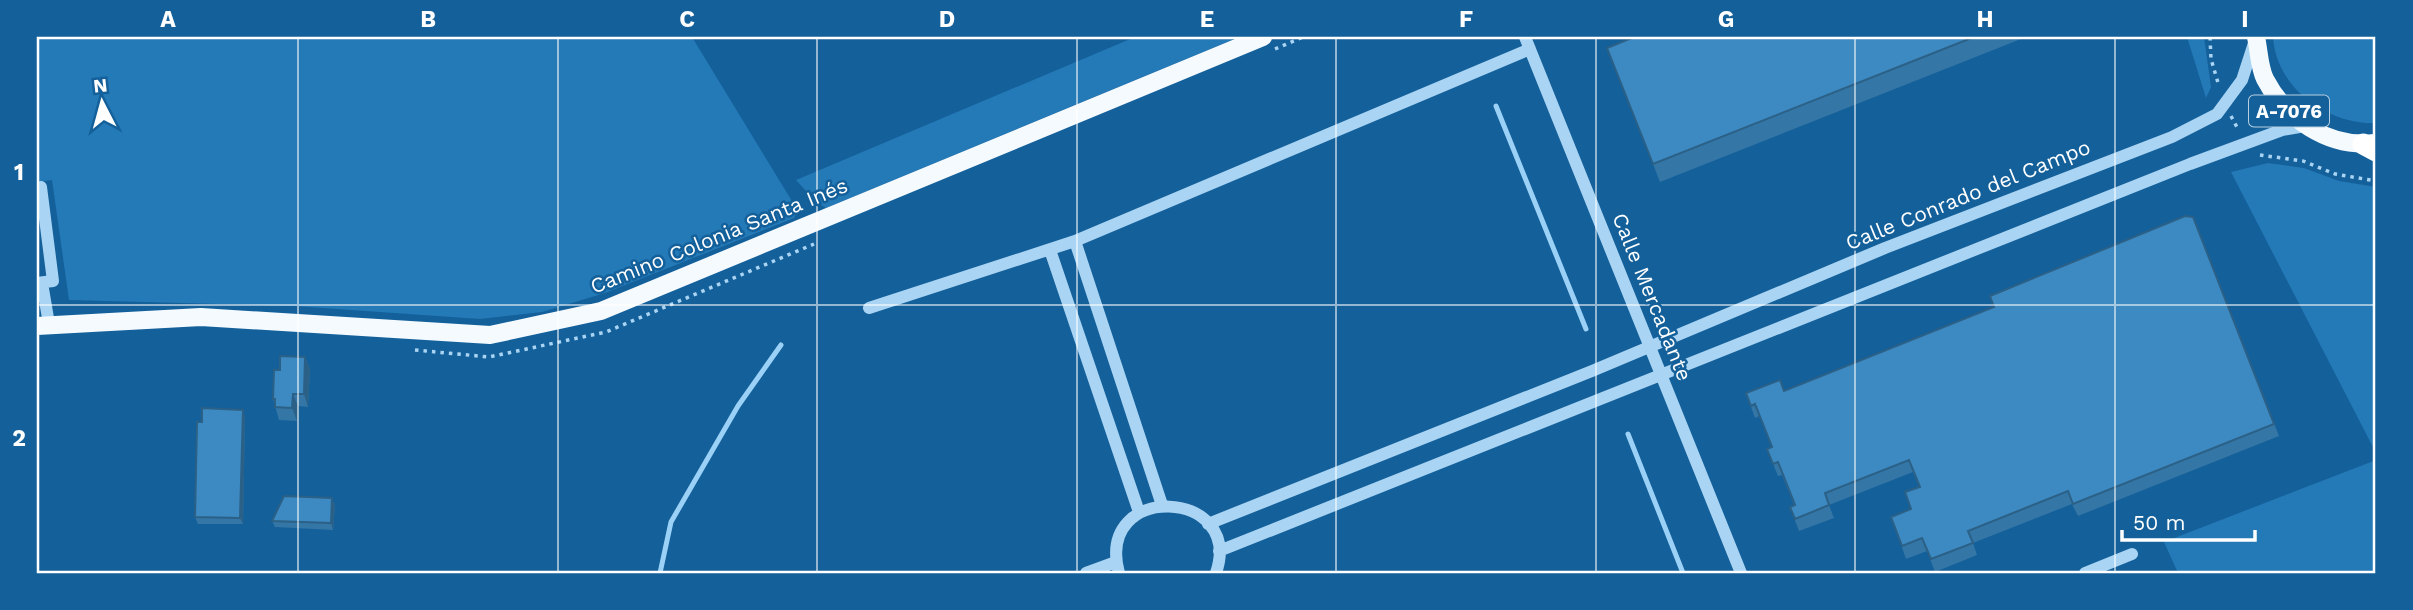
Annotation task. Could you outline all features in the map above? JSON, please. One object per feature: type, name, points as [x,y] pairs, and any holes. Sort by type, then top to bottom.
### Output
[{"type":"main road","name":"A-7076","points":[[2256,37],[2264,77],[2284,107],[2305,127],[2334,140],[2372,146]]},
{"type":"main road","name":"Camino Colonia Santa Inés","points":[[43,325],[201,317],[490,335],[601,311],[1264,45]]},
{"type":"street","name":"Calle Conrado del Campo","points":[[1208,524],[1885,248],[2172,137],[2217,114],[2242,80],[2256,37]]},
{"type":"street","points":[[870,307],[1074,241],[1528,43]]},
{"type":"street","name":"Calle Mercadante","points":[[1528,43],[1741,573]]},
{"type":"street","points":[[1219,551],[2223,151],[2282,130],[2305,127]]},
{"type":"street","points":[[41,187],[53,281],[40,283],[43,325]]},
{"type":"street","points":[[1074,241],[1162,505]]},
{"type":"street","points":[[1050,250],[1139,512]]},
{"type":"street","points":[[1086,573],[1117,568],[1120,534],[1139,512],[1162,505],[1187,509],[1208,524],[1219,551],[1216,573]]},
{"type":"street","points":[[2085,573],[2132,554]]},
{"type":"path","points":[[1264,45],[1303,37]]},
{"type":"path","points":[[410,349],[489,357],[606,332],[821,241]]},
{"type":"shaded area","points":[[37,37],[692,37],[798,211],[794,218],[605,293],[542,312],[480,319],[294,306],[69,300],[52,180],[37,182]]},
{"type":"shaded area","points":[[1135,37],[1239,37],[826,208],[816,202],[796,180]]},
{"type":"shaded area","points":[[2187,37],[2204,37],[2211,87],[2206,98]]},
{"type":"shaded area","points":[[2273,37],[2376,37],[2376,123],[2340,118],[2308,100],[2294,87],[2284,72],[2276,55]]},
{"type":"shaded area","points":[[2268,163],[2304,168],[2339,181],[2376,187],[2376,453],[2231,172]]},
{"type":"shaded area","points":[[2376,460],[2376,573],[2178,573],[2164,542]]},
{"type":"building","points":[[1634,37],[1974,37],[1653,164],[1607,48]]},
{"type":"building","points":[[2185,216],[2193,217],[2274,424],[2073,504],[2068,491],[1968,531],[1973,543],[1931,559],[1922,538],[1902,546],[1891,517],[1911,509],[1905,492],[1920,487],[1909,460],[1825,493],[1829,505],[1795,519],[1790,507],[1795,505],[1778,462],[1773,464],[1767,449],[1772,447],[1755,404],[1751,406],[1746,393],[1780,380],[1784,391],[1994,307],[1990,296]]},
{"type":"building","points":[[280,356],[305,357],[304,394],[293,394],[292,408],[275,407],[273,399],[274,370],[280,370]]},
{"type":"building","points":[[202,408],[243,410],[240,518],[195,517],[197,422],[202,422]]},
{"type":"building","points":[[284,496],[332,498],[331,523],[272,521]]},
{"type":"waterway","points":[[1496,106],[1586,329]]},
{"type":"waterway","points":[[660,573],[671,522],[738,406],[781,345]]},
{"type":"waterway","points":[[1628,434],[1683,573]]}]
